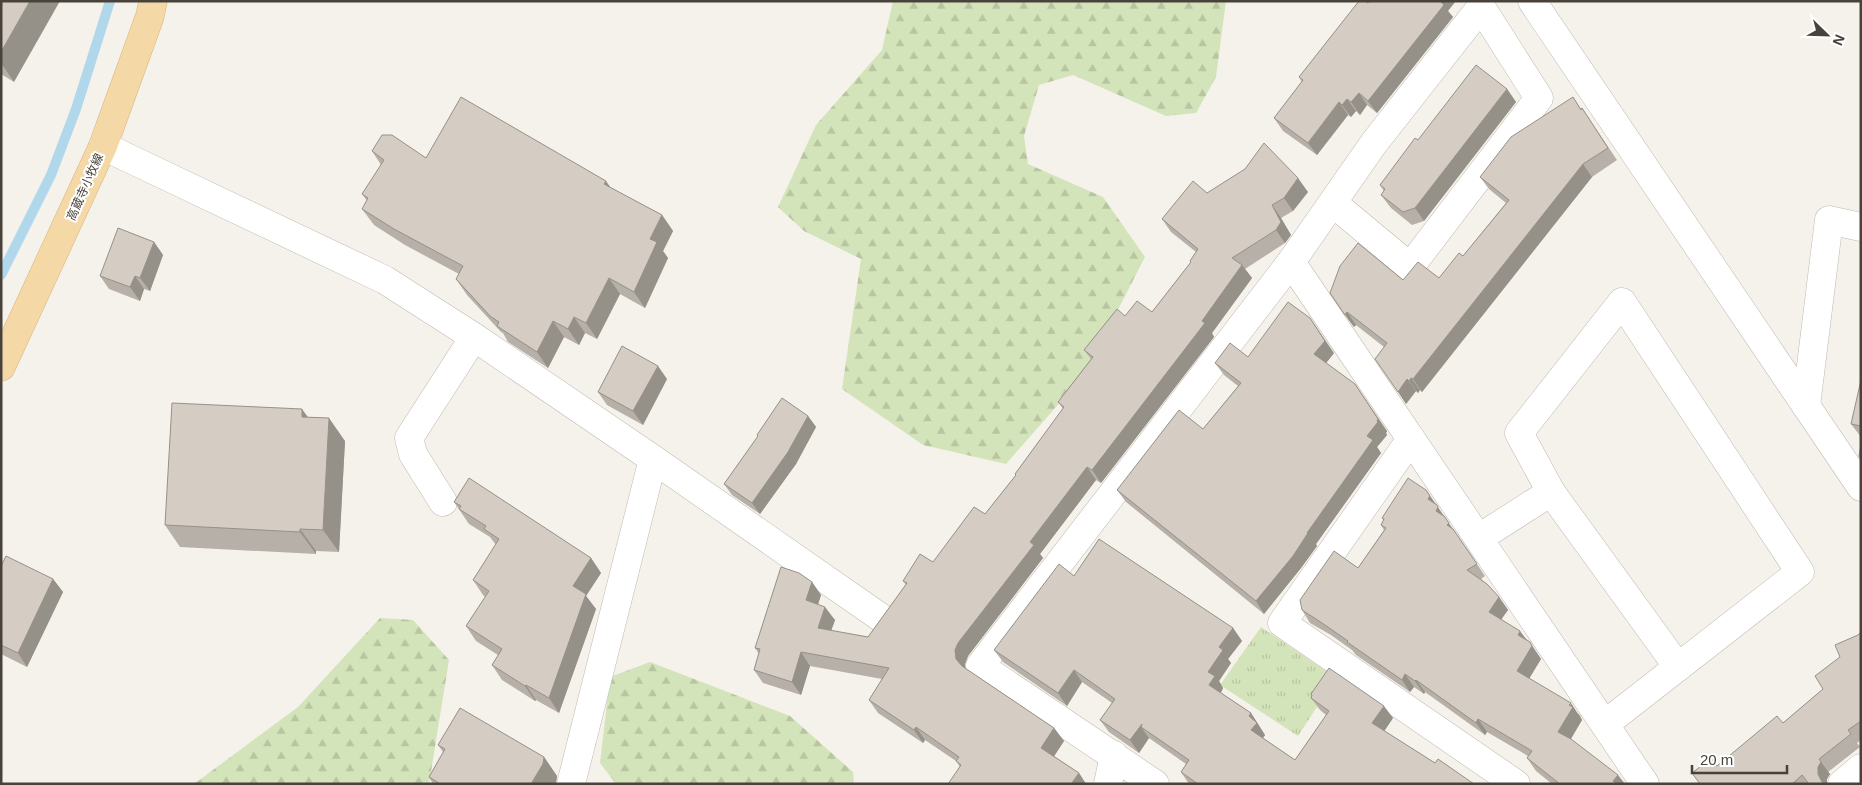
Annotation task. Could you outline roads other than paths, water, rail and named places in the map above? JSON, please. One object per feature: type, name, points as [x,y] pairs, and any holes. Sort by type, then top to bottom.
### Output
[{"type":"main road","name":"高蔵寺小牧線","points":[[1,367],[103,146],[150,16],[153,1]]},
{"type":"street","points":[[1532,1],[1861,487]]},
{"type":"street","points":[[1155,784],[980,666],[1290,262],[1374,143],[1481,7],[1539,98],[1410,266],[1333,203]]},
{"type":"street","points":[[103,146],[385,280],[474,337],[880,617]]},
{"type":"street","points":[[1806,406],[1829,220],[1861,226]]},
{"type":"street","points":[[1290,262],[1645,784]]},
{"type":"street","points":[[1605,724],[1800,572],[1622,302],[1519,433],[1552,492],[1678,667]]},
{"type":"street","points":[[444,502],[413,454],[409,438],[474,337]]},
{"type":"street","points":[[1411,439],[1282,623],[1516,784]]},
{"type":"street","points":[[571,784],[653,459]]},
{"type":"street","points":[[1479,538],[1552,492]]},
{"type":"street","points":[[1108,784],[1114,755]]},
{"type":"street","points":[[1842,784],[1861,768]]},
{"type":"waterway","points":[[1,275],[51,175],[76,109],[110,1]]}]
